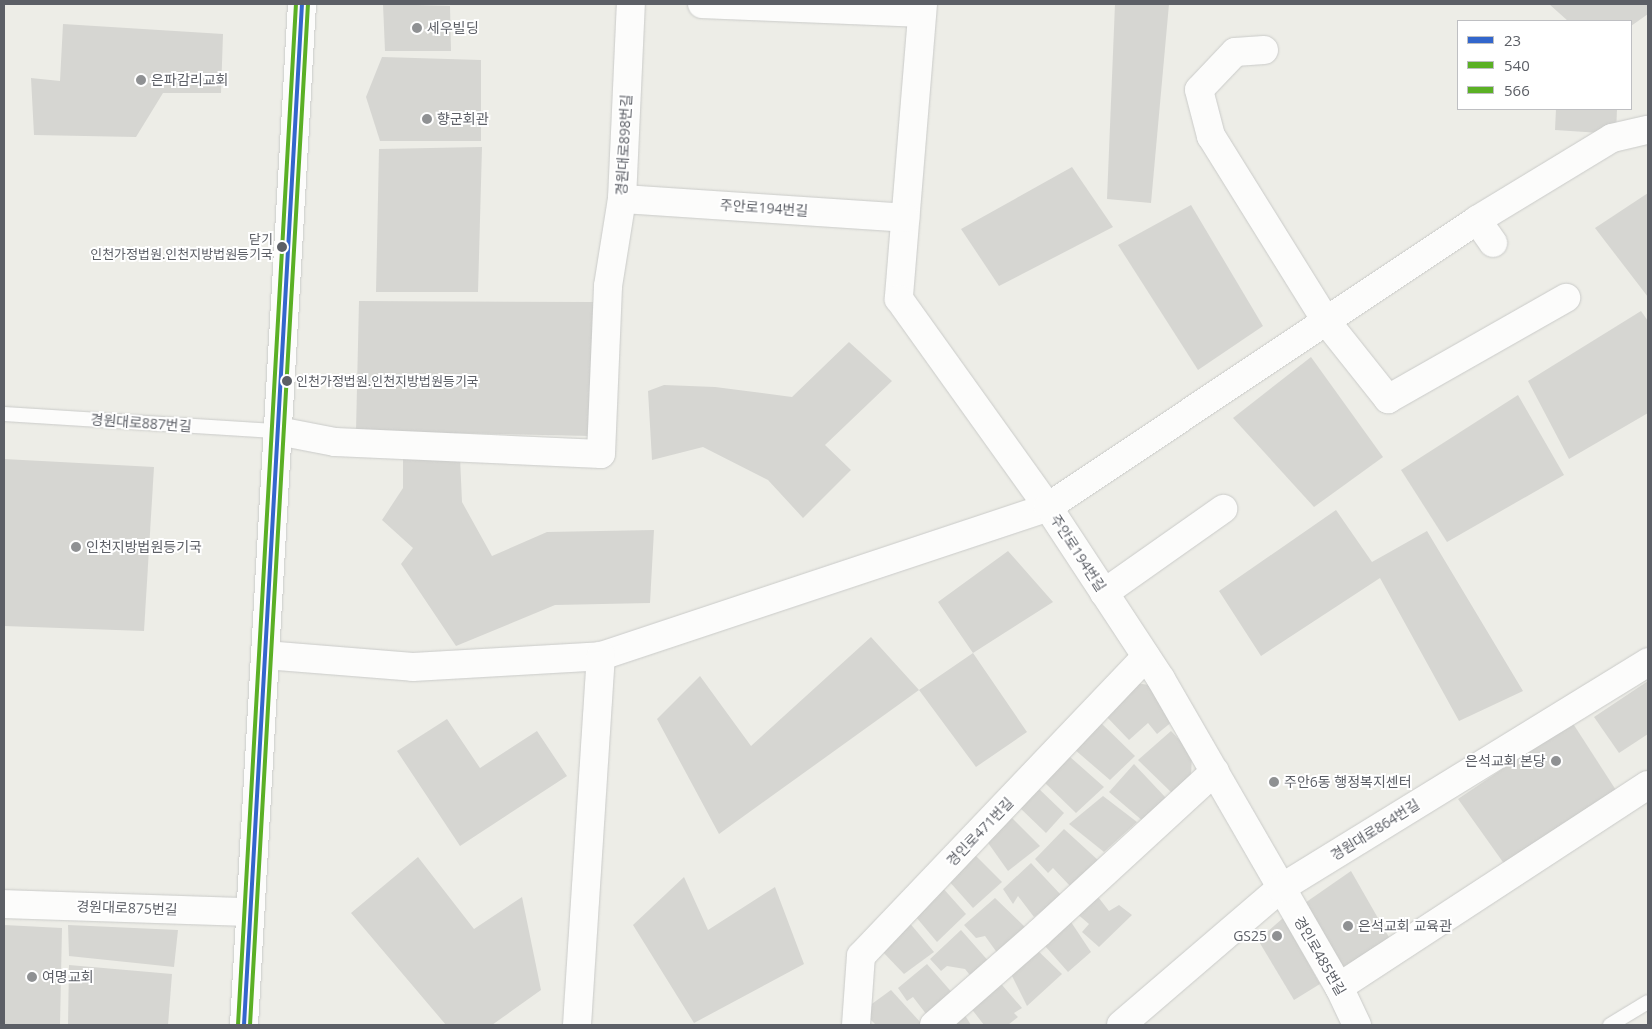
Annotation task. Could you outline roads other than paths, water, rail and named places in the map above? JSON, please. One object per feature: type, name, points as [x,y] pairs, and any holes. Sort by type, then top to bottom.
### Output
[{"type":"street","points":[[244,1025],[302,4]]},
{"type":"street","name":"경원대로898번길","points":[[278,431],[335,442],[601,454],[608,286],[622,198],[631,4]]},
{"type":"street","points":[[702,4],[923,9]]},
{"type":"street","name":"주안로194번길","points":[[923,9],[899,299],[1048,508],[1146,657],[1215,771],[1281,888]]},
{"type":"street","points":[[1264,50],[1235,52],[1199,90],[1212,136],[1326,322],[1388,399],[1566,298]]},
{"type":"street","points":[[265,655],[413,667],[601,656],[1048,508],[1477,220],[1612,138],[1648,130]]},
{"type":"street","name":"주안로194번길","points":[[622,198],[906,218]]},
{"type":"street","points":[[1477,220],[1492,243]]},
{"type":"street","points":[[1104,593],[1223,509]]},
{"type":"street","points":[[577,1025],[601,656]]},
{"type":"street","name":"경인로471번길","points":[[856,1025],[861,956],[1146,657]]},
{"type":"street","name":"경원대로864번길","points":[[1121,1025],[1281,888],[1648,662]]},
{"type":"street","points":[[934,1025],[1039,933],[1215,771]]},
{"type":"street","points":[[1339,987],[1648,785]]},
{"type":"street","name":"경인로485번길","points":[[1281,888],[1339,987],[1358,1025]]},
{"type":"street","name":"경원대로875번길","points":[[4,904],[250,912]]},
{"type":"lane","name":"경원대로887번길","points":[[4,414],[278,431]]},
{"type":"lane","points":[[1610,1025],[1648,1002]]},
{"type":"place","name":"세우빌딩","points":[[417,28]]},
{"type":"place","name":"은파감리교회","points":[[141,80]]},
{"type":"place","name":"향군회관","points":[[427,119]]},
{"type":"place","name":"닫기 인천가정법원.인천지방법원등기국","points":[[282,247]]},
{"type":"place","name":"인천가정법원.인천지방법원등기국","points":[[287,381]]},
{"type":"place","name":"인천지방법원등기국","points":[[76,547]]},
{"type":"place","name":"은석교회 본당","points":[[1556,761]]},
{"type":"place","name":"주안6동 행정복지센터","points":[[1274,782]]},
{"type":"place","name":"은석교회 교육관","points":[[1348,926]]},
{"type":"place","name":"GS25","points":[[1277,936]]},
{"type":"place","name":"여명교회","points":[[32,977]]}]
